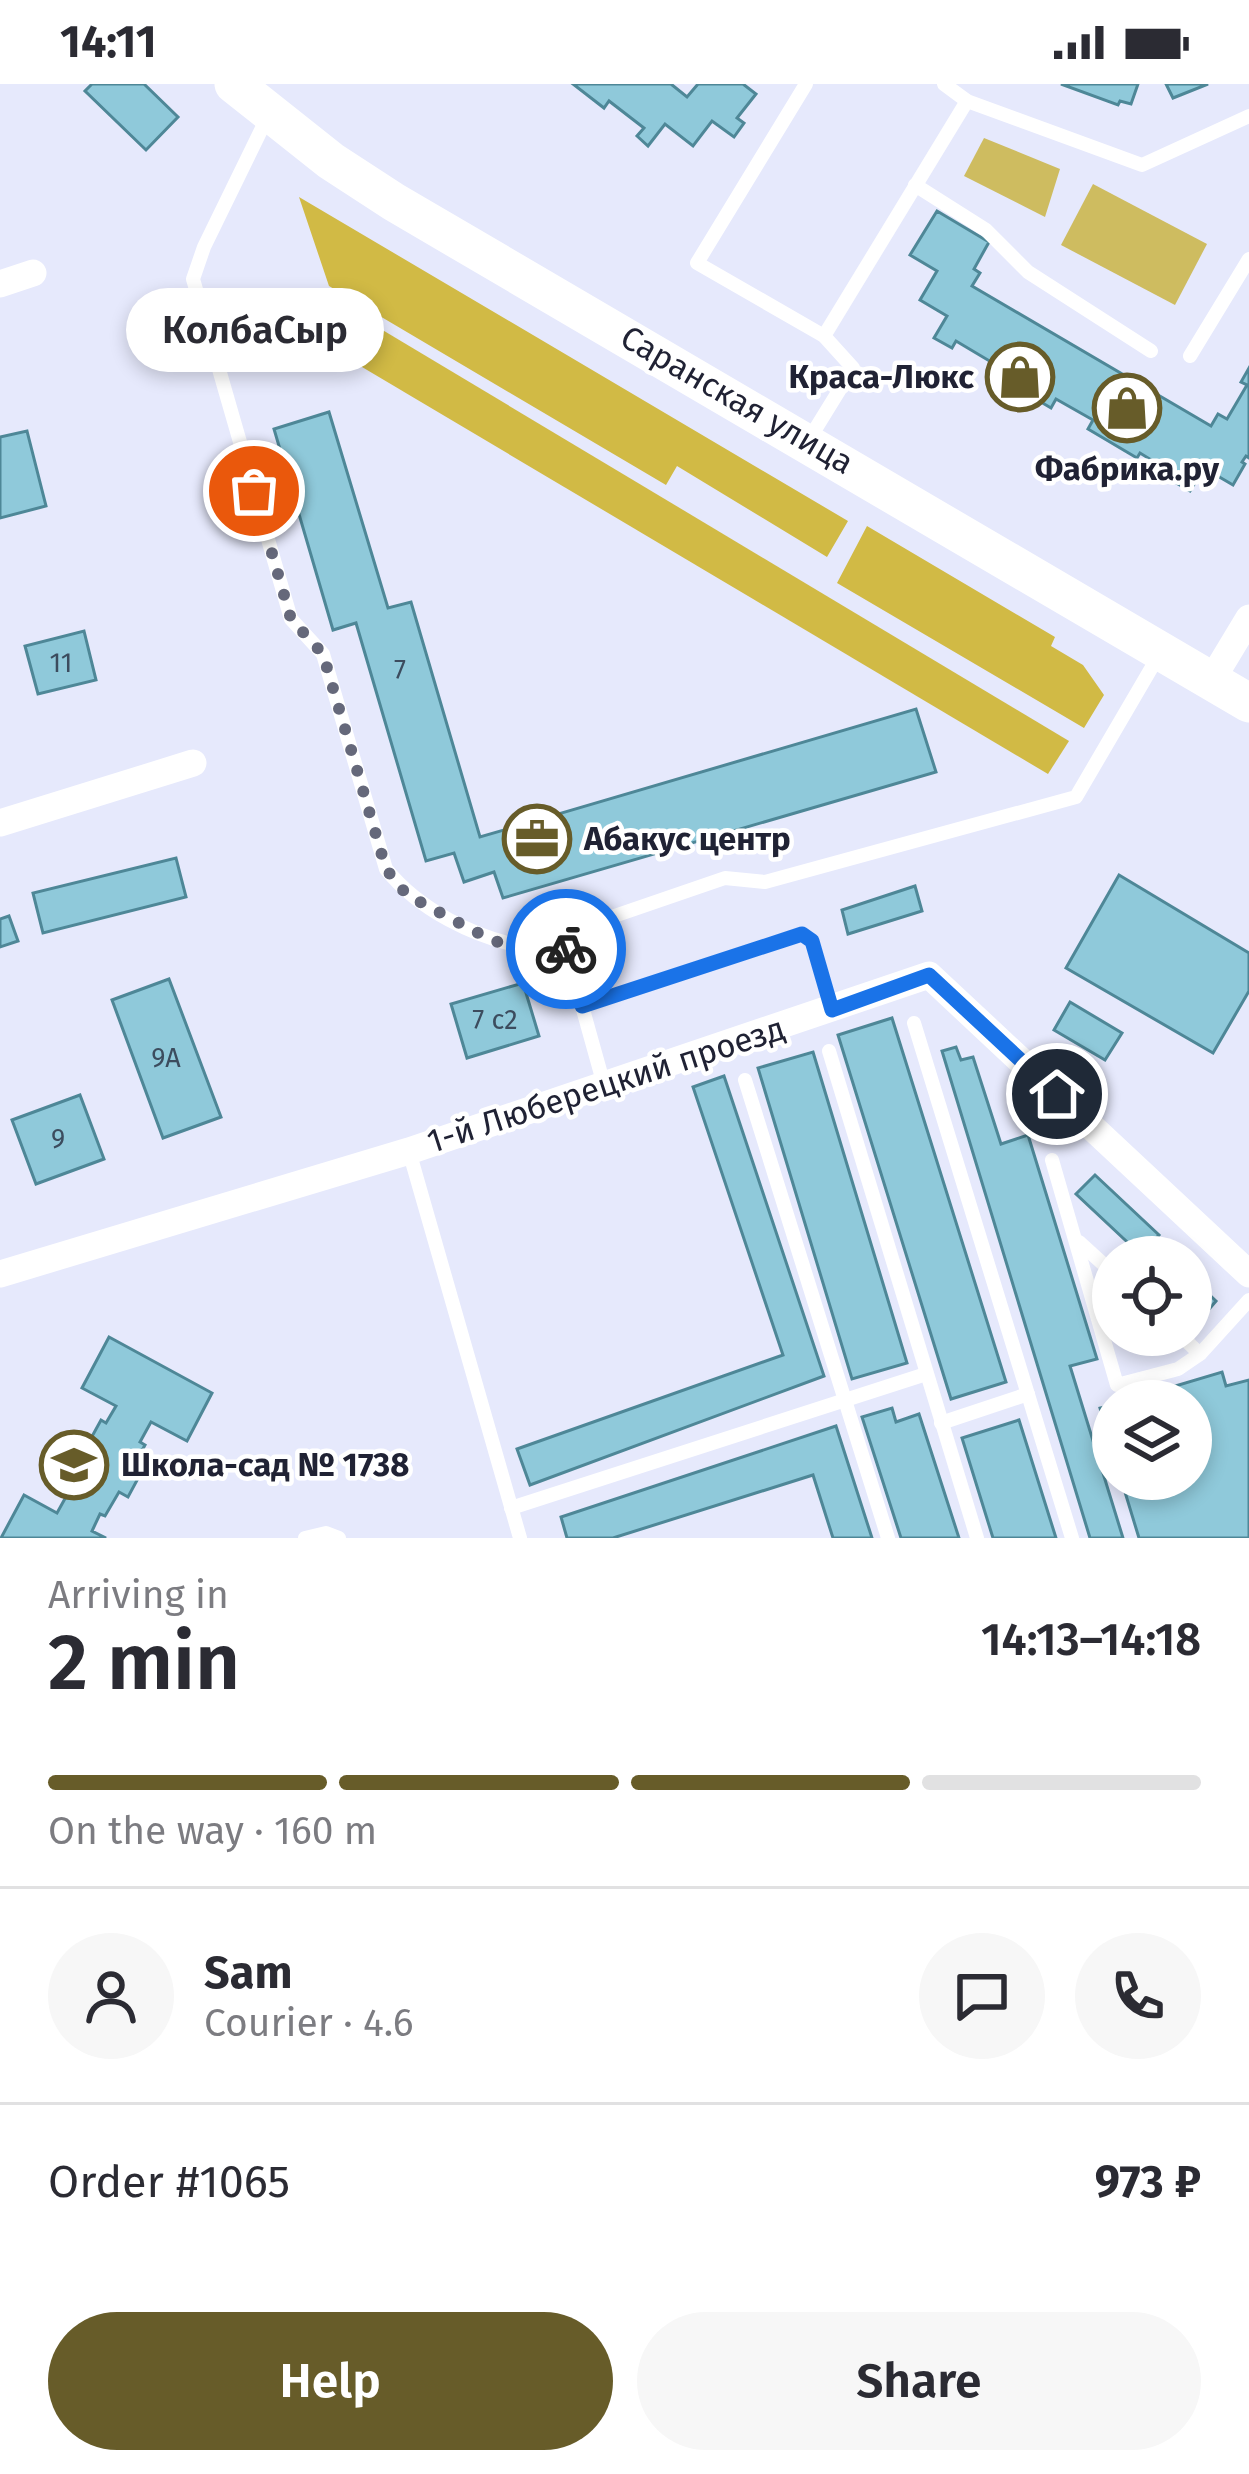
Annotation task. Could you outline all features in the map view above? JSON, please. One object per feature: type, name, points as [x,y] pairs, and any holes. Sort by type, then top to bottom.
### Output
[{"type":"main road","name":"Саранская улица","points":[[234,84],[331,161],[394,202],[1249,703]]},
{"type":"street","points":[[0,284],[33,273]]},
{"type":"street","points":[[1211,681],[1249,618]]},
{"type":"street","points":[[0,823],[193,763]]},
{"type":"street","name":"1-й Люберецкий проезд","points":[[0,1274],[409,1151],[929,975],[1249,1274]]},
{"type":"lane","points":[[806,84],[697,263],[738,278],[790,308],[853,368],[808,441]]},
{"type":"lane","points":[[944,84],[967,101],[1142,165],[1249,116]]},
{"type":"lane","points":[[824,336],[967,101]]},
{"type":"lane","points":[[269,114],[193,279],[291,619],[323,654],[386,869],[407,895],[493,941],[524,947],[725,878],[765,882],[1076,797],[1161,651]]},
{"type":"lane","points":[[916,185],[986,230],[1028,272],[1151,351]]},
{"type":"lane","points":[[1190,356],[1249,259]]},
{"type":"lane","points":[[562,934],[604,1085]]},
{"type":"lane","points":[[582,1006],[802,934],[812,941],[832,1010]]},
{"type":"lane","points":[[914,1023],[1072,1538]]},
{"type":"lane","points":[[829,1052],[977,1538]]},
{"type":"lane","points":[[745,1079],[888,1538]]},
{"type":"lane","points":[[409,1151],[520,1538]]},
{"type":"lane","points":[[1052,1160],[1092,1297]]},
{"type":"lane","points":[[1075,1238],[1092,1254]]},
{"type":"lane","points":[[1212,1341],[1249,1300]]},
{"type":"lane","points":[[1109,1356],[1117,1384],[1178,1369],[1197,1356]]},
{"type":"lane","points":[[511,1508],[926,1375]]},
{"type":"lane","points":[[941,1423],[1028,1394]]},
{"type":"lane","points":[[305,1538],[326,1533],[339,1538]]},
{"type":"shaded area","points":[[984,138],[1060,169],[1045,217],[964,176]]},
{"type":"shaded area","points":[[1093,184],[1207,244],[1175,305],[1061,245]]},
{"type":"shaded area","points":[[299,197],[848,521],[827,557],[677,466],[666,485],[329,286]]},
{"type":"shaded area","points":[[329,298],[1069,741],[1048,774],[335,351]]},
{"type":"shaded area","points":[[867,526],[1055,637],[1051,646],[1083,665],[1104,695],[1084,728],[837,583]]},
{"type":"building","points":[[92,84],[144,84],[178,117],[146,150],[85,91]]},
{"type":"building","points":[[573,84],[671,84],[687,97],[698,84],[743,84],[756,94],[737,118],[744,123],[734,137],[712,121],[693,146],[665,124],[648,146],[637,136],[644,128],[609,101],[604,108]]},
{"type":"building","points":[[1061,84],[1138,84],[1131,104],[1120,101],[1118,105]]},
{"type":"building","points":[[1166,84],[1208,84],[1173,98]]},
{"type":"building","points":[[937,211],[989,242],[974,269],[980,273],[972,286],[1211,426],[1218,414],[1227,419],[1247,385],[1241,382],[1249,368],[1249,458],[1242,462],[1233,485],[1204,468],[1190,491],[1171,480],[1174,474],[1140,453],[1137,458],[1088,429],[1093,420],[1056,399],[1051,408],[999,377],[1003,369],[956,341],[952,348],[934,338],[947,316],[920,300],[937,271],[910,255]]},
{"type":"building","points":[[329,412],[388,608],[411,602],[480,837],[916,709],[936,772],[503,898],[494,872],[464,882],[454,853],[426,861],[356,623],[333,630],[274,429]]},
{"type":"building","points":[[27,431],[46,506],[0,518],[0,437]]},
{"type":"building","points":[[84,631],[96,680],[38,694],[25,646]]},
{"type":"building","points":[[176,858],[186,897],[43,933],[33,893]]},
{"type":"building","points":[[1119,875],[1249,953],[1249,991],[1213,1053],[1066,968]]},
{"type":"building","points":[[915,886],[922,911],[848,934],[842,910]]},
{"type":"building","points":[[9,916],[18,941],[0,947],[0,919]]},
{"type":"building","points":[[169,979],[221,1117],[163,1138],[112,1000]]},
{"type":"building","points":[[523,983],[539,1036],[467,1058],[451,1004]]},
{"type":"building","points":[[1070,1002],[1122,1033],[1105,1060],[1054,1030]]},
{"type":"building","points":[[892,1018],[1006,1382],[951,1399],[838,1035]]},
{"type":"building","points":[[956,1047],[961,1060],[973,1057],[1001,1144],[1028,1135],[1092,1343],[1092,1356],[1097,1359],[1070,1366],[1092,1437],[1092,1500],[1111,1500],[1123,1538],[1090,1538],[942,1051]]},
{"type":"building","points":[[813,1052],[907,1363],[852,1379],[758,1068]]},
{"type":"building","points":[[724,1076],[824,1376],[530,1485],[517,1449],[783,1355],[693,1087]]},
{"type":"building","points":[[80,1095],[104,1159],[36,1184],[12,1120]]},
{"type":"building","points":[[1095,1175],[1159,1235],[1121,1236],[1076,1194]]},
{"type":"building","points":[[109,1337],[212,1393],[187,1441],[151,1422],[133,1467],[142,1471],[128,1497],[119,1492],[92,1531],[106,1538],[1,1538],[24,1495],[57,1513],[76,1466],[68,1462],[81,1437],[89,1442],[101,1420],[106,1423],[116,1406],[82,1388]]},
{"type":"building","points":[[1222,1372],[1226,1386],[1249,1380],[1249,1538],[1139,1538],[1127,1500],[1212,1500],[1212,1380],[1195,1380]]},
{"type":"building","points":[[892,1408],[896,1422],[919,1414],[959,1538],[901,1538],[862,1417]]},
{"type":"building","points":[[1019,1420],[1056,1538],[993,1538],[962,1438]]},
{"type":"building","points":[[836,1426],[872,1538],[833,1538],[813,1475],[613,1538],[567,1538],[561,1517]]},
{"type":"way so far","points":[[254,491],[291,619],[323,654],[386,869],[407,895],[493,941],[524,947],[562,934],[566,949]]},
{"type":"place","name":"Краса-Люкс","points":[[1020,377]]},
{"type":"place","name":"Фабрика.ру","points":[[1127,408]]},
{"type":"place","name":"КолбаСыр","points":[[254,491]]},
{"type":"place","name":"Абакус центр","points":[[537,839]]},
{"type":"place","name":"Школа-сад № 1738","points":[[74,1465]]},
{"type":"route","points":[[566,949],[582,1006],[802,934],[812,941],[832,1010],[929,975],[1057,1094]]}]
